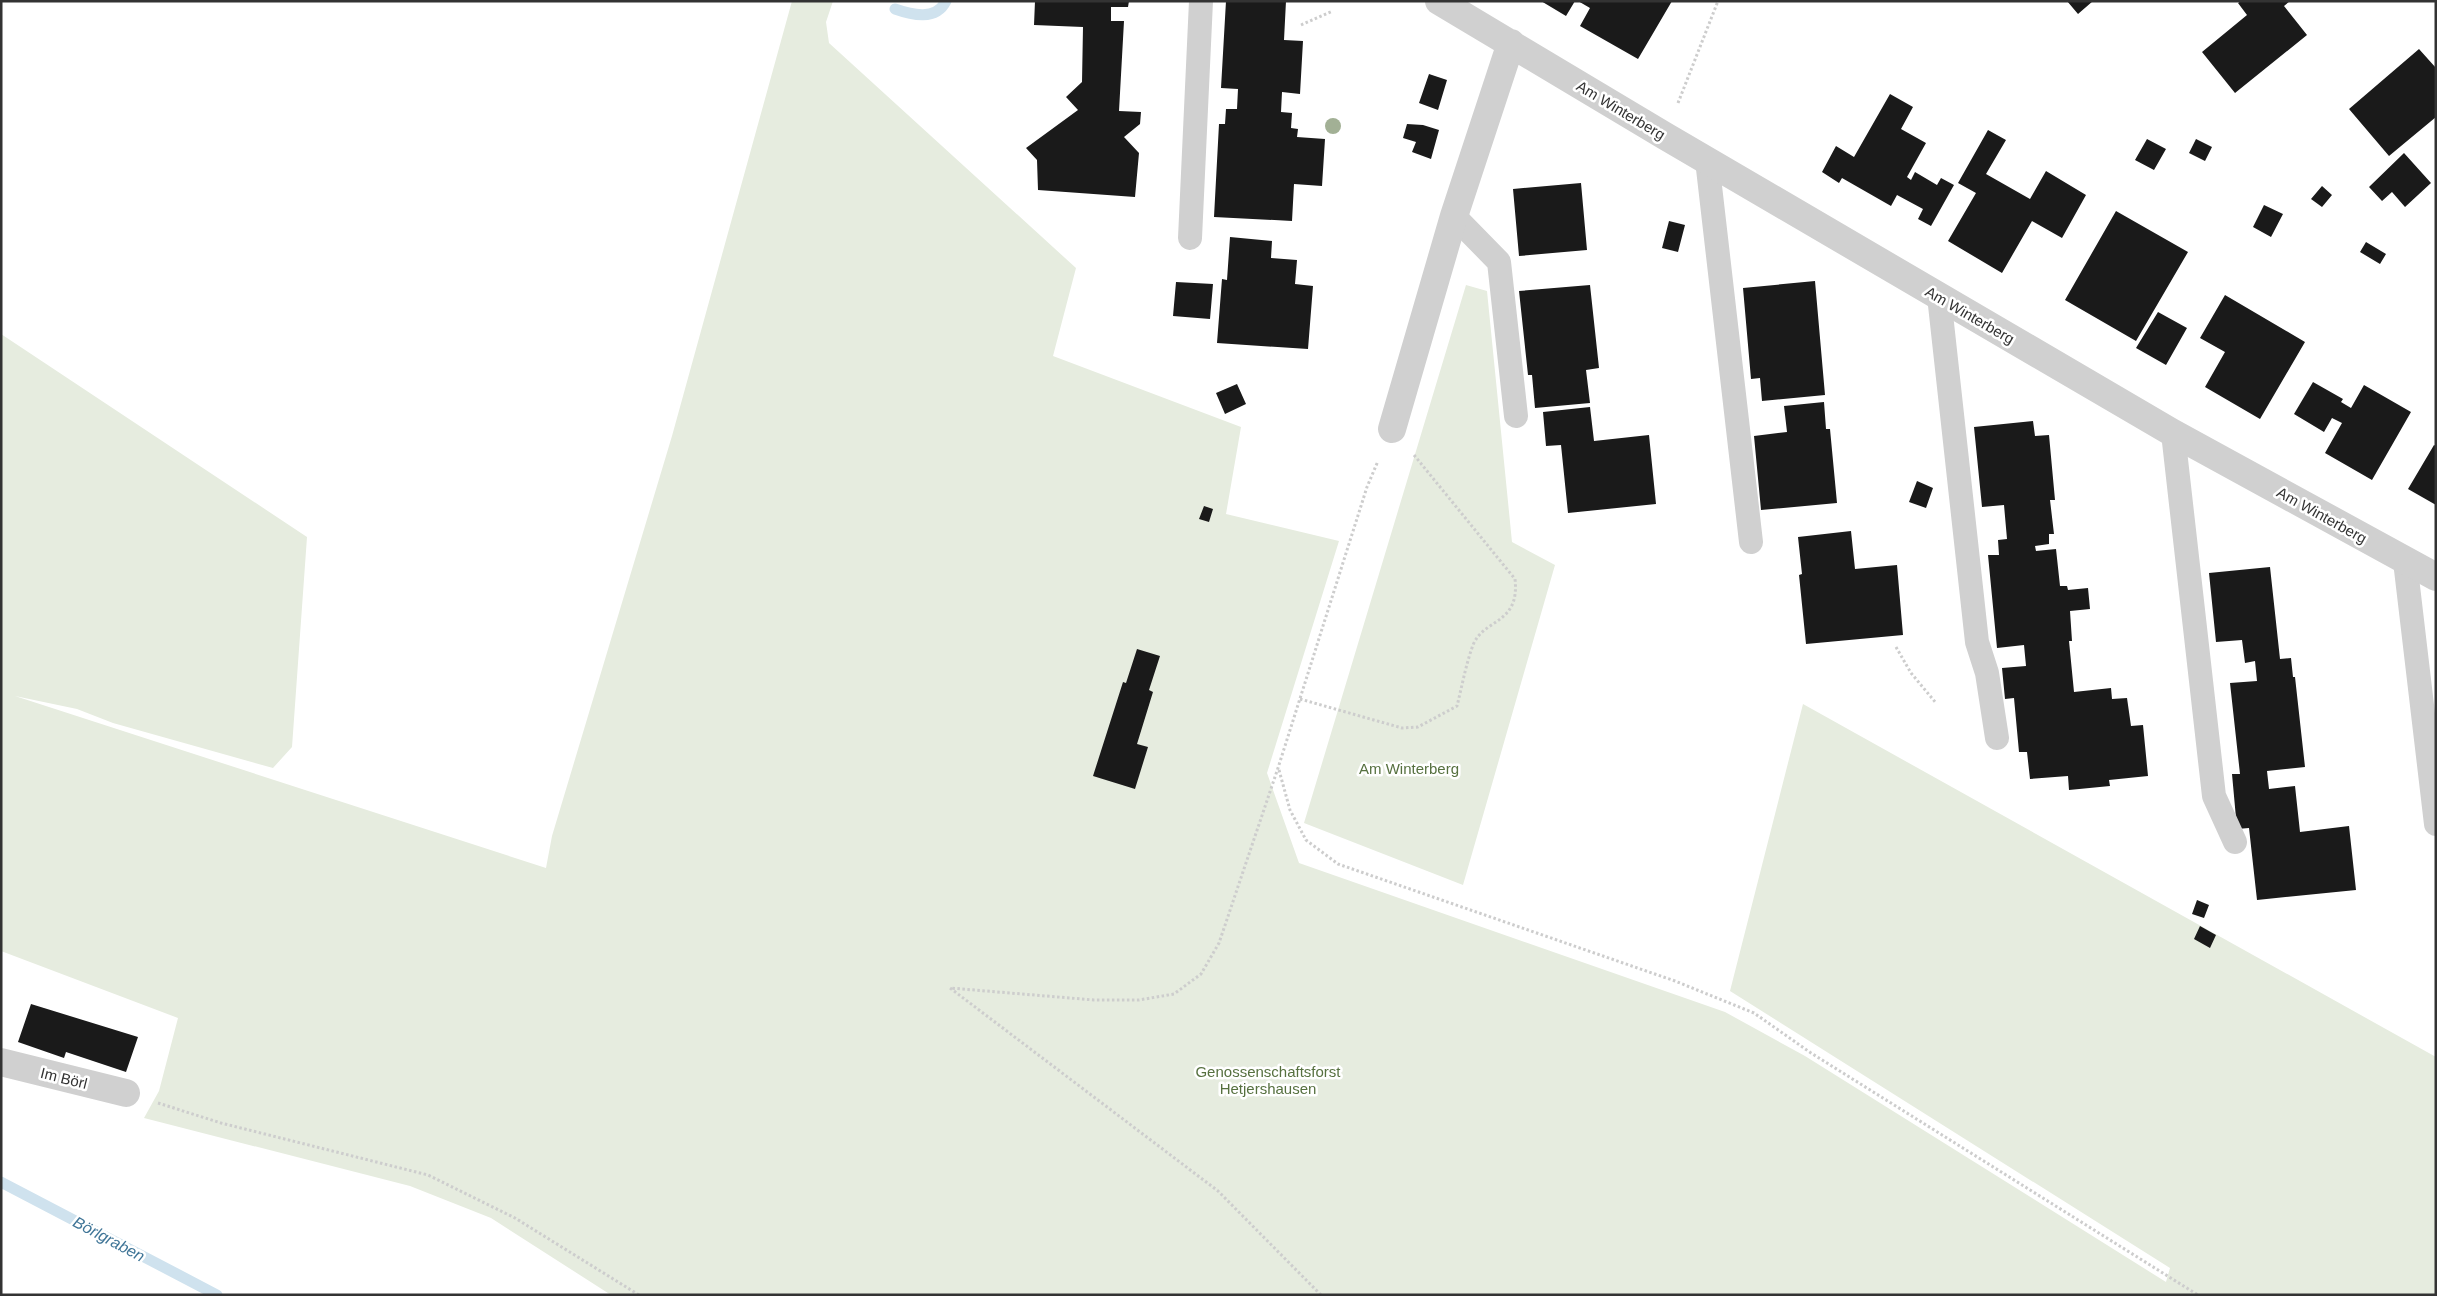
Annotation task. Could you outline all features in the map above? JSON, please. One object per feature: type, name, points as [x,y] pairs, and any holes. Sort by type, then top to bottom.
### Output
[{"type":"street","name":"Am Winterberg","points":[[1439,1],[1665,136],[2173,433],[2436,577]]},
{"type":"street","points":[[1392,429],[1454,216],[1511,43]]},
{"type":"street","name":"Im Börl","points":[[1,1062],[126,1094]]},
{"type":"lane","points":[[1190,238],[1201,1]]},
{"type":"lane","points":[[1707,160],[1751,542]]},
{"type":"lane","points":[[1454,216],[1499,262],[1516,416]]},
{"type":"lane","points":[[1939,296],[1977,642],[1987,673],[1997,738]]},
{"type":"lane","points":[[2173,433],[2214,796],[2235,842]]},
{"type":"lane","points":[[2405,561],[2436,824]]},
{"type":"path","points":[[1665,136],[1718,1]]},
{"type":"path","points":[[1302,25],[1333,11]]},
{"type":"path","points":[[1300,699],[1402,728],[1418,727],[1457,706],[1474,643],[1484,631],[1501,621],[1511,606],[1517,592],[1516,579],[1392,429],[1367,487],[1278,768],[1219,943],[1201,974],[1174,994],[1139,1000],[1094,1000],[950,988],[1218,1191],[1321,1295]]},
{"type":"path","points":[[1896,648],[1911,673],[1936,703]]},
{"type":"path","points":[[1278,768],[1290,810],[1306,840],[1338,864],[1675,981],[1754,1013],[1811,1053],[2198,1295]]},
{"type":"path","points":[[126,1094],[221,1124],[428,1175],[515,1218],[639,1295]]},
{"type":"green space","name":"Genossenschaftsforst Hetjershausen","points":[[792,1],[833,1],[826,22],[829,43],[1076,268],[1053,356],[1241,427],[1226,514],[1339,541],[1267,773],[1299,863],[1725,1012],[1805,1056],[2166,1282],[2170,1268],[1730,991],[1803,704],[2436,1057],[2436,1295],[611,1295],[491,1218],[410,1186],[144,1118],[159,1091],[178,1018],[1,951],[1,334],[307,537],[292,747],[273,768],[113,723],[77,709],[15,696],[546,868],[552,836],[672,436]]},
{"type":"green space","name":"Am Winterberg","points":[[1466,285],[1487,291],[1512,542],[1555,565],[1463,885],[1304,823]]},
{"type":"building","points":[[1035,1],[1129,1],[1128,7],[1111,7],[1111,21],[1124,21],[1119,111],[1141,112],[1140,124],[1124,137],[1139,153],[1135,197],[1038,190],[1037,160],[1026,148],[1078,110],[1066,97],[1082,82],[1083,27],[1034,25]]},
{"type":"building","points":[[1226,1],[1286,1],[1284,40],[1303,41],[1300,94],[1282,92],[1281,112],[1292,113],[1291,128],[1298,129],[1297,137],[1325,139],[1322,186],[1294,184],[1292,221],[1214,217],[1219,124],[1225,124],[1226,109],[1237,109],[1238,89],[1221,88]]},
{"type":"building","points":[[1541,1],[1575,1],[1566,16]]},
{"type":"building","points":[[1578,1],[1672,1],[1638,59],[1580,26],[1590,8]]},
{"type":"building","points":[[2067,1],[2093,1],[2078,14]]},
{"type":"building","points":[[2241,1],[2290,1],[2284,6],[2307,35],[2235,93],[2202,52],[2247,15],[2238,3]]},
{"type":"building","points":[[2419,49],[2436,68],[2436,117],[2389,156],[2349,109]]},
{"type":"building","points":[[1429,74],[1447,80],[1438,110],[1419,103]]},
{"type":"building","points":[[1890,94],[1913,107],[1901,129],[1926,143],[1907,177],[1911,180],[1915,172],[1937,185],[1941,178],[1954,185],[1931,226],[1918,219],[1923,209],[1897,195],[1891,206],[1842,178],[1839,183],[1822,172],[1836,146],[1854,157]]},
{"type":"building","points":[[1407,124],[1423,125],[1439,130],[1431,159],[1412,152],[1416,142],[1403,138]]},
{"type":"building","points":[[1988,130],[2006,140],[1986,174],[2030,199],[2046,171],[2086,195],[2062,238],[2032,221],[2002,273],[1948,241],[1976,193],[1958,183]]},
{"type":"building","points":[[2147,139],[2166,149],[2154,170],[2135,160]]},
{"type":"building","points":[[2196,139],[2212,147],[2205,161],[2189,153]]},
{"type":"building","points":[[2404,153],[2431,183],[2405,207],[2392,192],[2382,201],[2369,187]]},
{"type":"building","points":[[1581,183],[1587,250],[1519,256],[1513,189]]},
{"type":"building","points":[[2322,186],[2332,195],[2322,207],[2311,199]]},
{"type":"building","points":[[2264,205],[2283,214],[2271,237],[2253,227]]},
{"type":"building","points":[[2116,211],[2188,252],[2136,341],[2065,300]]},
{"type":"building","points":[[1669,221],[1685,225],[1678,252],[1662,248]]},
{"type":"building","points":[[1230,237],[1272,241],[1271,258],[1297,260],[1295,284],[1313,286],[1308,349],[1217,343],[1222,279],[1227,280]]},
{"type":"building","points":[[2366,242],[2386,254],[2380,264],[2360,252]]},
{"type":"building","points":[[1815,281],[1825,395],[1762,401],[1760,378],[1751,379],[1743,288]]},
{"type":"building","points":[[1176,282],[1213,284],[1210,319],[1173,316]]},
{"type":"building","points":[[1590,285],[1599,368],[1586,370],[1590,403],[1535,408],[1532,375],[1528,375],[1519,291]]},
{"type":"building","points":[[2225,295],[2305,342],[2260,419],[2205,387],[2225,352],[2200,338]]},
{"type":"building","points":[[2158,312],[2187,328],[2166,365],[2136,348]]},
{"type":"building","points":[[2313,382],[2343,399],[2341,402],[2351,408],[2364,385],[2411,412],[2372,480],[2325,453],[2342,423],[2332,418],[2324,432],[2294,414]]},
{"type":"building","points":[[1237,384],[1246,404],[1225,414],[1216,393]]},
{"type":"building","points":[[1824,402],[1826,429],[1830,429],[1837,503],[1761,510],[1754,436],[1787,432],[1784,406]]},
{"type":"building","points":[[1590,407],[1594,441],[1649,435],[1656,504],[1568,513],[1561,445],[1546,446],[1543,412]]},
{"type":"building","points":[[2033,421],[2035,436],[2049,435],[2055,500],[2050,500],[2054,534],[2049,534],[2049,544],[2035,546],[2036,551],[2056,549],[2060,586],[2067,586],[2068,590],[2088,588],[2090,609],[2070,611],[2072,641],[2069,641],[2074,692],[2111,688],[2112,699],[2127,698],[2131,726],[2143,725],[2148,776],[2109,780],[2110,786],[2069,790],[2068,776],[2030,779],[2027,752],[2019,752],[2014,698],[2005,699],[2002,668],[2026,666],[2024,645],[1997,648],[1988,555],[1999,555],[1998,540],[2007,539],[2004,505],[1982,507],[1974,427]]},
{"type":"building","points":[[2434,445],[2436,446],[2436,505],[2408,489]]},
{"type":"building","points":[[1917,481],[1933,488],[1926,508],[1909,502]]},
{"type":"building","points":[[1204,506],[1213,509],[1209,522],[1199,519]]},
{"type":"building","points":[[1851,531],[1855,569],[1897,565],[1903,635],[1806,644],[1799,575],[1802,574],[1798,537]]},
{"type":"building","points":[[2270,567],[2280,659],[2291,658],[2293,677],[2295,677],[2305,767],[2267,771],[2269,789],[2295,786],[2300,832],[2349,826],[2356,890],[2257,900],[2249,828],[2237,829],[2232,774],[2240,774],[2230,683],[2257,681],[2255,661],[2245,663],[2242,640],[2216,642],[2209,573]]},
{"type":"building","points":[[1137,649],[1160,656],[1149,690],[1153,692],[1137,744],[1148,747],[1135,789],[1093,776],[1123,682],[1126,683]]},
{"type":"building","points":[[2197,900],[2209,905],[2204,918],[2192,914]]},
{"type":"building","points":[[2200,926],[2216,935],[2210,948],[2194,939]]},
{"type":"building","points":[[31,1004],[138,1037],[126,1072],[66,1052],[64,1058],[18,1042]]},
{"type":"waterway","points":[[895,9],[909,13],[930,14],[936,12],[946,1]]},
{"type":"waterway","name":"Börlgraben","points":[[1,1182],[217,1295]]}]
